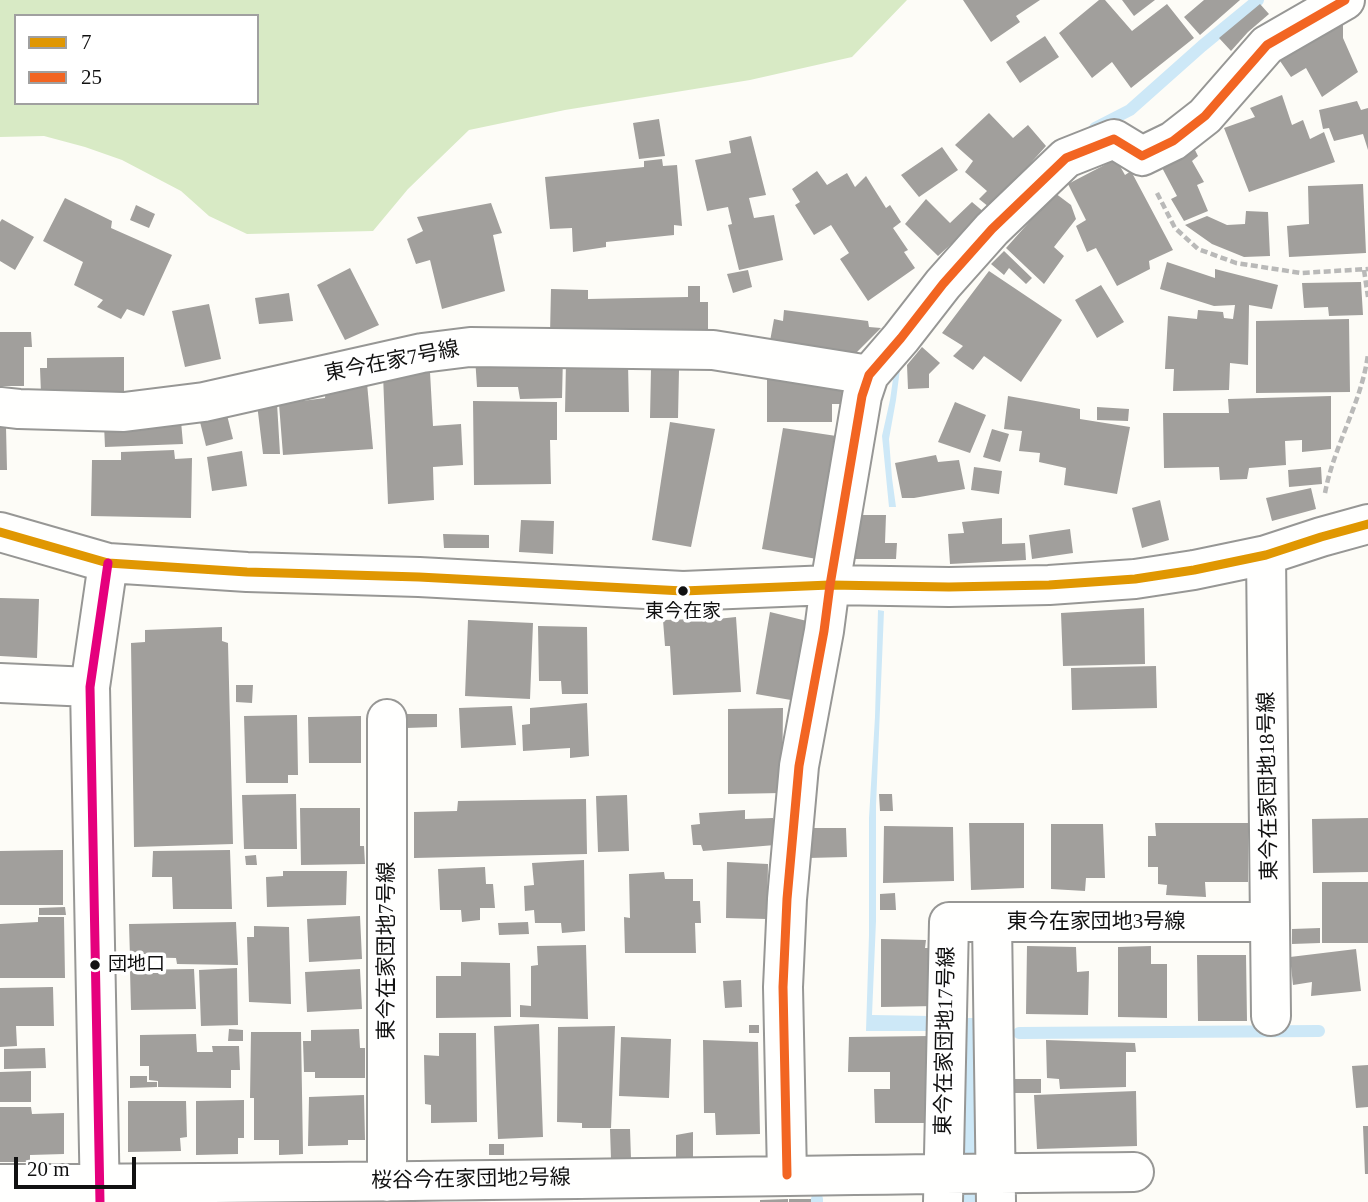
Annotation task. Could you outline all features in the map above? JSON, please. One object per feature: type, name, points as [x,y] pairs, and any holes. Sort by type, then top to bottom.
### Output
[{"type":"street","points":[[787,1175],[783,987],[787,899],[799,766],[862,396],[869,375],[992,229],[1066,158],[1114,139],[1142,156],[1173,141],[1205,116],[1267,45],[1345,0]]},
{"type":"street","name":"東今在家7号線","points":[[0,407],[124,412],[191,404],[422,353],[470,348],[713,351],[869,375]]},
{"type":"street","points":[[0,532],[108,563],[247,572],[419,577],[683,591],[830,585],[1049,585],[1159,575],[1266,555],[1368,524]]},
{"type":"street","name":"東今在家団地18号線","points":[[1266,555],[1271,1016]]},
{"type":"street","points":[[100,1193],[90,687],[108,563]]},
{"type":"street","points":[[0,683],[90,687]]},
{"type":"street","name":"東今在家団地7号線","points":[[387,719],[387,1182]]},
{"type":"street","name":"東今在家団地17号線","points":[[943,1188],[949,922],[992,922]]},
{"type":"street","name":"東今在家団地3号線","points":[[996,1187],[992,922],[1270,922]]},
{"type":"street","name":"桜谷今在家団地2号線","points":[[0,1184],[100,1193],[387,1182],[787,1175],[943,1188],[996,1187],[1135,1172]]},
{"type":"path","points":[[1142,156],[1174,228],[1198,249],[1236,263],[1301,273],[1366,269],[1368,297]]},
{"type":"path","points":[[1321,537],[1322,510],[1329,471],[1366,373],[1368,354]]},
{"type":"green space","points":[[0,0],[907,0],[852,57],[750,80],[565,110],[469,130],[408,189],[373,231],[247,234],[209,216],[181,191],[122,160],[44,136],[0,137]]},
{"type":"water","points":[[1055,184],[916,342],[900,369],[889,439],[896,507],[889,507],[882,436],[895,365]]},
{"type":"water","points":[[878,610],[884,611],[876,806],[876,921],[872,1015],[931,1016],[932,1031],[866,1031],[869,818]]},
{"type":"water","points":[[960,1018],[981,1018],[983,1202],[960,1202]]},
{"type":"building","points":[[963,0],[1040,0],[1016,16],[1020,22],[991,42]]},
{"type":"building","points":[[1099,0],[1105,0],[1132,31],[1167,4],[1194,38],[1131,88],[1112,62],[1092,78],[1059,33]]},
{"type":"building","points":[[1122,0],[1155,0],[1134,16]]},
{"type":"building","points":[[1204,0],[1240,0],[1200,35],[1184,17]]},
{"type":"building","points":[[1260,4],[1269,14],[1231,51],[1219,38]]},
{"type":"building","points":[[1343,13],[1343,38],[1358,72],[1322,97],[1306,68],[1291,77],[1278,58]]},
{"type":"building","points":[[1045,36],[1059,57],[1020,83],[1006,62]]},
{"type":"building","points":[[1282,95],[1292,125],[1303,120],[1310,139],[1324,132],[1335,162],[1249,192],[1224,128],[1255,117],[1250,108]]},
{"type":"building","points":[[1357,101],[1361,110],[1368,108],[1368,150],[1363,134],[1334,141],[1329,128],[1323,129],[1319,110]]},
{"type":"building","points":[[989,113],[1013,138],[1028,125],[1046,146],[989,207],[979,199],[987,191],[965,172],[973,161],[955,145]]},
{"type":"building","points":[[659,119],[665,156],[639,159],[633,123]]},
{"type":"building","points":[[751,136],[766,195],[749,198],[754,218],[774,215],[783,260],[739,270],[728,225],[732,224],[728,207],[707,211],[695,160],[731,153],[729,141]]},
{"type":"building","points":[[1193,146],[1198,156],[1192,161],[1204,182],[1197,185],[1208,211],[1184,221],[1171,199],[1177,196],[1159,162]]},
{"type":"building","points":[[942,147],[958,170],[919,197],[901,175]]},
{"type":"building","points":[[662,159],[663,166],[677,165],[682,226],[674,225],[674,235],[606,242],[606,247],[573,252],[572,228],[550,229],[545,177],[644,167],[644,161]]},
{"type":"building","points":[[1116,159],[1125,175],[1131,171],[1173,250],[1149,261],[1150,269],[1117,286],[1096,248],[1087,252],[1076,226],[1086,220],[1068,184]]},
{"type":"building","points":[[817,171],[827,185],[847,173],[855,187],[866,176],[886,208],[890,205],[901,222],[893,228],[908,250],[904,252],[915,268],[868,301],[840,259],[849,253],[831,225],[814,235],[795,205],[800,202],[792,189]]},
{"type":"building","points":[[1363,184],[1366,253],[1289,257],[1287,226],[1309,224],[1308,186]]},
{"type":"building","points":[[1055,193],[1071,205],[1076,219],[1054,247],[1064,256],[1044,284],[1006,248]]},
{"type":"building","points":[[65,198],[112,221],[111,228],[172,255],[144,316],[127,309],[121,319],[97,307],[103,300],[74,285],[83,262],[43,241]]},
{"type":"building","points":[[926,199],[950,223],[972,202],[985,213],[938,256],[905,224]]},
{"type":"building","points":[[491,203],[502,233],[493,235],[505,291],[442,309],[430,260],[416,264],[407,239],[423,231],[417,217]]},
{"type":"building","points":[[136,205],[155,214],[149,228],[130,220]]},
{"type":"building","points":[[1246,211],[1268,212],[1270,256],[1244,257],[1212,244],[1185,225],[1207,216],[1227,225],[1245,224]]},
{"type":"building","points":[[2,219],[34,237],[15,270],[0,261]]},
{"type":"building","points":[[1004,251],[1032,278],[1026,284],[1009,268],[1004,275],[991,264]]},
{"type":"building","points":[[1167,262],[1215,278],[1215,269],[1278,285],[1272,309],[1249,305],[1248,365],[1230,363],[1229,390],[1173,391],[1174,369],[1165,369],[1168,316],[1197,319],[1198,310],[1223,312],[1224,318],[1233,319],[1235,305],[1214,306],[1160,289]]},
{"type":"building","points":[[350,268],[379,325],[345,340],[317,285]]},
{"type":"building","points":[[748,270],[752,287],[733,293],[727,274]]},
{"type":"building","points":[[989,271],[1062,320],[1021,382],[984,356],[973,370],[953,356],[963,346],[942,333]]},
{"type":"building","points":[[1361,282],[1363,315],[1329,316],[1328,307],[1304,308],[1302,283]]},
{"type":"building","points":[[1101,285],[1124,322],[1097,338],[1075,300]]},
{"type":"building","points":[[688,286],[700,286],[700,302],[708,302],[708,337],[550,334],[551,289],[588,290],[588,299],[688,297]]},
{"type":"building","points":[[289,293],[293,321],[259,324],[255,298]]},
{"type":"building","points":[[209,304],[221,359],[185,367],[172,311]]},
{"type":"building","points":[[784,310],[868,321],[869,327],[881,328],[849,360],[770,341],[774,319],[783,321]]},
{"type":"building","points":[[1349,319],[1350,392],[1256,393],[1256,321]]},
{"type":"building","points":[[0,332],[31,332],[32,347],[24,347],[24,386],[0,386]]},
{"type":"building","points":[[922,347],[940,363],[929,374],[929,388],[908,389],[907,365]]},
{"type":"building","points":[[563,356],[562,398],[520,399],[518,387],[477,387],[475,357]]},
{"type":"building","points":[[124,357],[124,394],[41,393],[40,368],[47,368],[47,358]]},
{"type":"building","points":[[566,361],[628,363],[629,412],[565,412]]},
{"type":"building","points":[[651,369],[679,370],[678,418],[650,418]]},
{"type":"building","points":[[430,372],[433,426],[461,424],[463,465],[433,467],[434,500],[388,504],[383,374]]},
{"type":"building","points":[[767,372],[849,382],[849,404],[832,404],[832,422],[767,422]]},
{"type":"building","points":[[367,383],[373,449],[283,455],[279,404],[325,398],[326,387]]},
{"type":"building","points":[[1008,396],[1080,409],[1080,419],[1130,427],[1117,494],[1064,485],[1066,468],[1039,462],[1040,453],[1019,451],[1022,431],[1004,429]]},
{"type":"building","points":[[1331,396],[1331,449],[1302,452],[1302,440],[1285,441],[1286,465],[1249,468],[1247,479],[1220,480],[1219,467],[1164,468],[1163,413],[1229,413],[1228,399]]},
{"type":"building","points":[[473,401],[557,402],[557,440],[550,440],[551,484],[474,485]]},
{"type":"building","points":[[955,402],[986,415],[970,453],[938,442]]},
{"type":"building","points":[[277,403],[280,454],[263,454],[257,404]]},
{"type":"building","points":[[1097,407],[1129,409],[1128,421],[1097,420]]},
{"type":"building","points":[[226,411],[233,439],[206,446],[199,418]]},
{"type":"building","points":[[181,421],[183,444],[105,447],[104,425]]},
{"type":"building","points":[[670,422],[715,429],[691,547],[652,540]]},
{"type":"building","points":[[0,427],[6,427],[7,470],[0,470]]},
{"type":"building","points":[[783,428],[843,437],[822,560],[762,549]]},
{"type":"building","points":[[992,429],[1009,434],[1000,462],[983,457]]},
{"type":"building","points":[[174,450],[175,459],[192,458],[191,518],[91,516],[92,460],[121,460],[121,452]]},
{"type":"building","points":[[242,451],[247,486],[212,491],[207,457]]},
{"type":"building","points":[[936,455],[938,462],[959,460],[965,489],[902,498],[895,463]]},
{"type":"building","points":[[974,467],[1002,471],[999,494],[971,490]]},
{"type":"building","points":[[1321,467],[1322,484],[1289,487],[1288,470]]},
{"type":"building","points":[[1311,488],[1316,509],[1272,521],[1266,498]]},
{"type":"building","points":[[1160,500],[1169,540],[1142,548],[1132,508]]},
{"type":"building","points":[[854,515],[886,515],[885,543],[897,543],[896,559],[854,559]]},
{"type":"building","points":[[1002,518],[1002,544],[1025,543],[1026,560],[950,564],[948,534],[964,533],[962,522]]},
{"type":"building","points":[[521,520],[554,521],[553,554],[519,552]]},
{"type":"building","points":[[1070,529],[1073,553],[1032,559],[1029,535]]},
{"type":"building","points":[[443,534],[489,535],[489,548],[444,548]]},
{"type":"building","points":[[0,598],[39,599],[37,658],[0,656]]},
{"type":"building","points":[[1144,608],[1145,664],[1063,666],[1061,613]]},
{"type":"building","points":[[697,612],[717,612],[717,619],[736,617],[741,692],[673,695],[670,646],[665,646],[663,620],[697,619]]},
{"type":"building","points":[[770,612],[807,621],[791,700],[756,694]]},
{"type":"building","points":[[468,620],[533,623],[530,699],[465,696]]},
{"type":"building","points":[[538,626],[587,627],[588,694],[562,694],[561,681],[539,681]]},
{"type":"building","points":[[222,627],[222,641],[228,643],[233,844],[134,847],[131,643],[145,642],[145,630]]},
{"type":"building","points":[[1156,666],[1157,708],[1072,710],[1071,668]]},
{"type":"building","points":[[236,685],[253,685],[252,703],[236,702]]},
{"type":"building","points":[[587,703],[589,756],[570,758],[570,748],[523,751],[522,725],[530,724],[530,708]]},
{"type":"building","points":[[512,706],[516,745],[461,748],[459,708]]},
{"type":"building","points":[[783,708],[782,793],[728,794],[728,709]]},
{"type":"building","points":[[406,714],[437,714],[437,727],[406,728]]},
{"type":"building","points":[[297,715],[298,775],[288,775],[288,783],[246,783],[244,716]]},
{"type":"building","points":[[361,716],[361,763],[309,763],[308,717]]},
{"type":"building","points":[[296,794],[297,849],[244,849],[242,795]]},
{"type":"building","points":[[879,794],[892,794],[893,811],[880,811]]},
{"type":"building","points":[[627,795],[629,851],[598,852],[596,796]]},
{"type":"building","points":[[586,799],[587,854],[414,858],[414,812],[457,811],[458,801]]},
{"type":"building","points":[[300,808],[360,808],[360,846],[364,846],[365,864],[301,865]]},
{"type":"building","points":[[745,810],[745,819],[773,818],[775,845],[703,851],[701,845],[693,845],[691,825],[700,824],[699,813]]},
{"type":"building","points":[[1368,818],[1368,872],[1313,873],[1312,819]]},
{"type":"building","points":[[969,823],[1024,823],[1024,888],[971,890]]},
{"type":"building","points":[[1155,823],[1248,823],[1248,882],[1205,882],[1206,897],[1166,895],[1167,885],[1158,884],[1158,867],[1148,867],[1148,836],[1156,836]]},
{"type":"building","points":[[1051,824],[1103,824],[1105,878],[1086,878],[1085,891],[1051,889]]},
{"type":"building","points":[[884,826],[953,827],[954,881],[883,883]]},
{"type":"building","points":[[809,828],[846,828],[847,857],[808,858]]},
{"type":"building","points":[[63,850],[63,905],[0,905],[0,851]]},
{"type":"building","points":[[230,850],[232,909],[173,909],[172,877],[152,877],[153,851]]},
{"type":"building","points":[[256,855],[257,865],[246,865],[245,856]]},
{"type":"building","points":[[584,860],[585,931],[562,933],[561,923],[535,923],[534,910],[525,911],[524,886],[534,885],[532,863]]},
{"type":"building","points":[[727,862],[768,864],[767,919],[726,918]]},
{"type":"building","points":[[485,867],[486,884],[493,884],[495,908],[480,908],[480,920],[462,922],[461,910],[440,910],[438,869]]},
{"type":"building","points":[[283,871],[347,871],[346,905],[267,907],[266,877],[283,876]]},
{"type":"building","points":[[664,872],[665,879],[693,879],[693,901],[700,901],[701,923],[695,923],[696,953],[625,953],[624,917],[630,918],[629,874]]},
{"type":"building","points":[[1322,882],[1368,882],[1368,943],[1322,943]]},
{"type":"building","points":[[895,893],[896,910],[880,910],[880,894]]},
{"type":"building","points":[[65,907],[66,915],[39,915],[39,908]]},
{"type":"building","points":[[360,916],[362,959],[309,962],[307,919]]},
{"type":"building","points":[[38,917],[64,917],[65,978],[0,978],[0,924],[38,922]]},
{"type":"building","points":[[236,922],[238,965],[177,964],[176,958],[130,957],[129,924]]},
{"type":"building","points":[[528,922],[529,934],[499,935],[498,923]]},
{"type":"building","points":[[254,926],[289,927],[291,1004],[249,1002],[247,937],[254,937]]},
{"type":"building","points":[[1320,928],[1320,943],[1292,944],[1292,929]]},
{"type":"building","points":[[881,939],[926,940],[925,948],[935,948],[935,1006],[881,1007]]},
{"type":"building","points":[[586,945],[588,1019],[520,1017],[520,1005],[531,1006],[531,966],[538,965],[537,946]]},
{"type":"building","points":[[1027,946],[1076,947],[1077,972],[1089,971],[1088,1015],[1026,1014]]},
{"type":"building","points":[[1151,946],[1151,964],[1167,964],[1167,1018],[1118,1017],[1118,947]]},
{"type":"building","points":[[1356,949],[1361,991],[1311,996],[1312,982],[1293,985],[1290,957]]},
{"type":"building","points":[[1197,955],[1246,955],[1247,1021],[1198,1021]]},
{"type":"building","points":[[461,962],[510,963],[511,1017],[436,1018],[436,976],[461,976]]},
{"type":"building","points":[[237,968],[238,1025],[201,1026],[199,970]]},
{"type":"building","points":[[194,969],[196,1009],[131,1010],[130,970]]},
{"type":"building","points":[[360,969],[362,1009],[307,1012],[305,972]]},
{"type":"building","points":[[741,980],[742,1007],[725,1008],[723,981]]},
{"type":"building","points":[[53,987],[54,1026],[16,1026],[17,1046],[0,1047],[0,988]]},
{"type":"building","points":[[539,1024],[543,1137],[498,1139],[494,1026]]},
{"type":"building","points":[[749,1025],[759,1025],[759,1033],[749,1033]]},
{"type":"building","points":[[615,1026],[611,1128],[582,1128],[582,1123],[557,1122],[558,1027]]},
{"type":"building","points":[[229,1029],[243,1030],[243,1041],[228,1041]]},
{"type":"building","points":[[359,1029],[360,1048],[365,1048],[365,1078],[315,1078],[315,1072],[304,1072],[303,1041],[311,1041],[311,1030]]},
{"type":"building","points":[[251,1032],[301,1032],[303,1154],[279,1155],[279,1140],[254,1140],[254,1098],[250,1098]]},
{"type":"building","points":[[439,1033],[476,1033],[477,1122],[431,1123],[431,1105],[425,1104],[424,1055],[439,1056]]},
{"type":"building","points":[[196,1034],[197,1052],[213,1052],[212,1046],[239,1046],[240,1070],[231,1070],[231,1088],[158,1087],[158,1081],[149,1080],[149,1066],[140,1066],[140,1035]]},
{"type":"building","points":[[931,1036],[931,1123],[875,1123],[874,1089],[890,1089],[890,1072],[848,1072],[849,1037]]},
{"type":"building","points":[[621,1037],[671,1039],[669,1098],[619,1096]]},
{"type":"building","points":[[703,1040],[758,1042],[760,1134],[716,1135],[715,1113],[704,1113]]},
{"type":"building","points":[[1046,1040],[1135,1043],[1136,1052],[1126,1052],[1126,1087],[1060,1089],[1059,1079],[1047,1078]]},
{"type":"building","points":[[45,1048],[46,1068],[4,1069],[4,1049]]},
{"type":"building","points":[[1368,1065],[1368,1107],[1356,1108],[1352,1066]]},
{"type":"building","points":[[31,1071],[31,1102],[0,1102],[0,1072]]},
{"type":"building","points":[[130,1076],[147,1076],[147,1082],[157,1082],[157,1087],[130,1088]]},
{"type":"building","points":[[1014,1079],[1041,1079],[1041,1093],[1014,1093]]},
{"type":"building","points":[[1136,1091],[1137,1146],[1037,1149],[1034,1095]]},
{"type":"building","points":[[364,1095],[365,1140],[348,1140],[348,1145],[308,1146],[309,1097]]},
{"type":"building","points":[[244,1100],[244,1138],[238,1138],[238,1154],[196,1155],[196,1101]]},
{"type":"building","points":[[128,1101],[186,1101],[187,1137],[180,1138],[181,1151],[128,1152]]},
{"type":"building","points":[[0,1107],[31,1107],[32,1114],[64,1113],[64,1154],[30,1155],[30,1162],[0,1162]]},
{"type":"building","points":[[1363,1126],[1368,1126],[1368,1174],[1365,1174]]},
{"type":"building","points":[[610,1129],[630,1129],[631,1159],[611,1159]]},
{"type":"building","points":[[693,1132],[693,1158],[676,1158],[676,1135]]},
{"type":"building","points":[[489,1144],[504,1144],[504,1155],[489,1155]]},
{"type":"building","points":[[788,1199],[788,1202],[760,1202],[760,1200]]},
{"type":"building","points":[[789,1199],[811,1199],[811,1202],[789,1202]]},
{"type":"waterway","points":[[1095,128],[1130,110],[1258,0]]},
{"type":"waterway","points":[[1019,1033],[1319,1031]]},
{"type":"transit line","name":"25","points":[[787,1175],[783,987],[787,899],[799,766],[862,396],[869,375],[992,229],[1066,158],[1114,139],[1142,156],[1173,141],[1205,116],[1267,45],[1345,0]]},
{"type":"transit line","name":"7","points":[[0,532],[108,563],[247,572],[419,577],[683,591],[830,585],[1049,585],[1135,579],[1266,555],[1368,524]]},
{"type":"transit line","points":[[100,1202],[90,687],[108,563]]},
{"type":"place","name":"東今在家","points":[[683,591]]},
{"type":"place","name":"団地口","points":[[95,965]]}]
